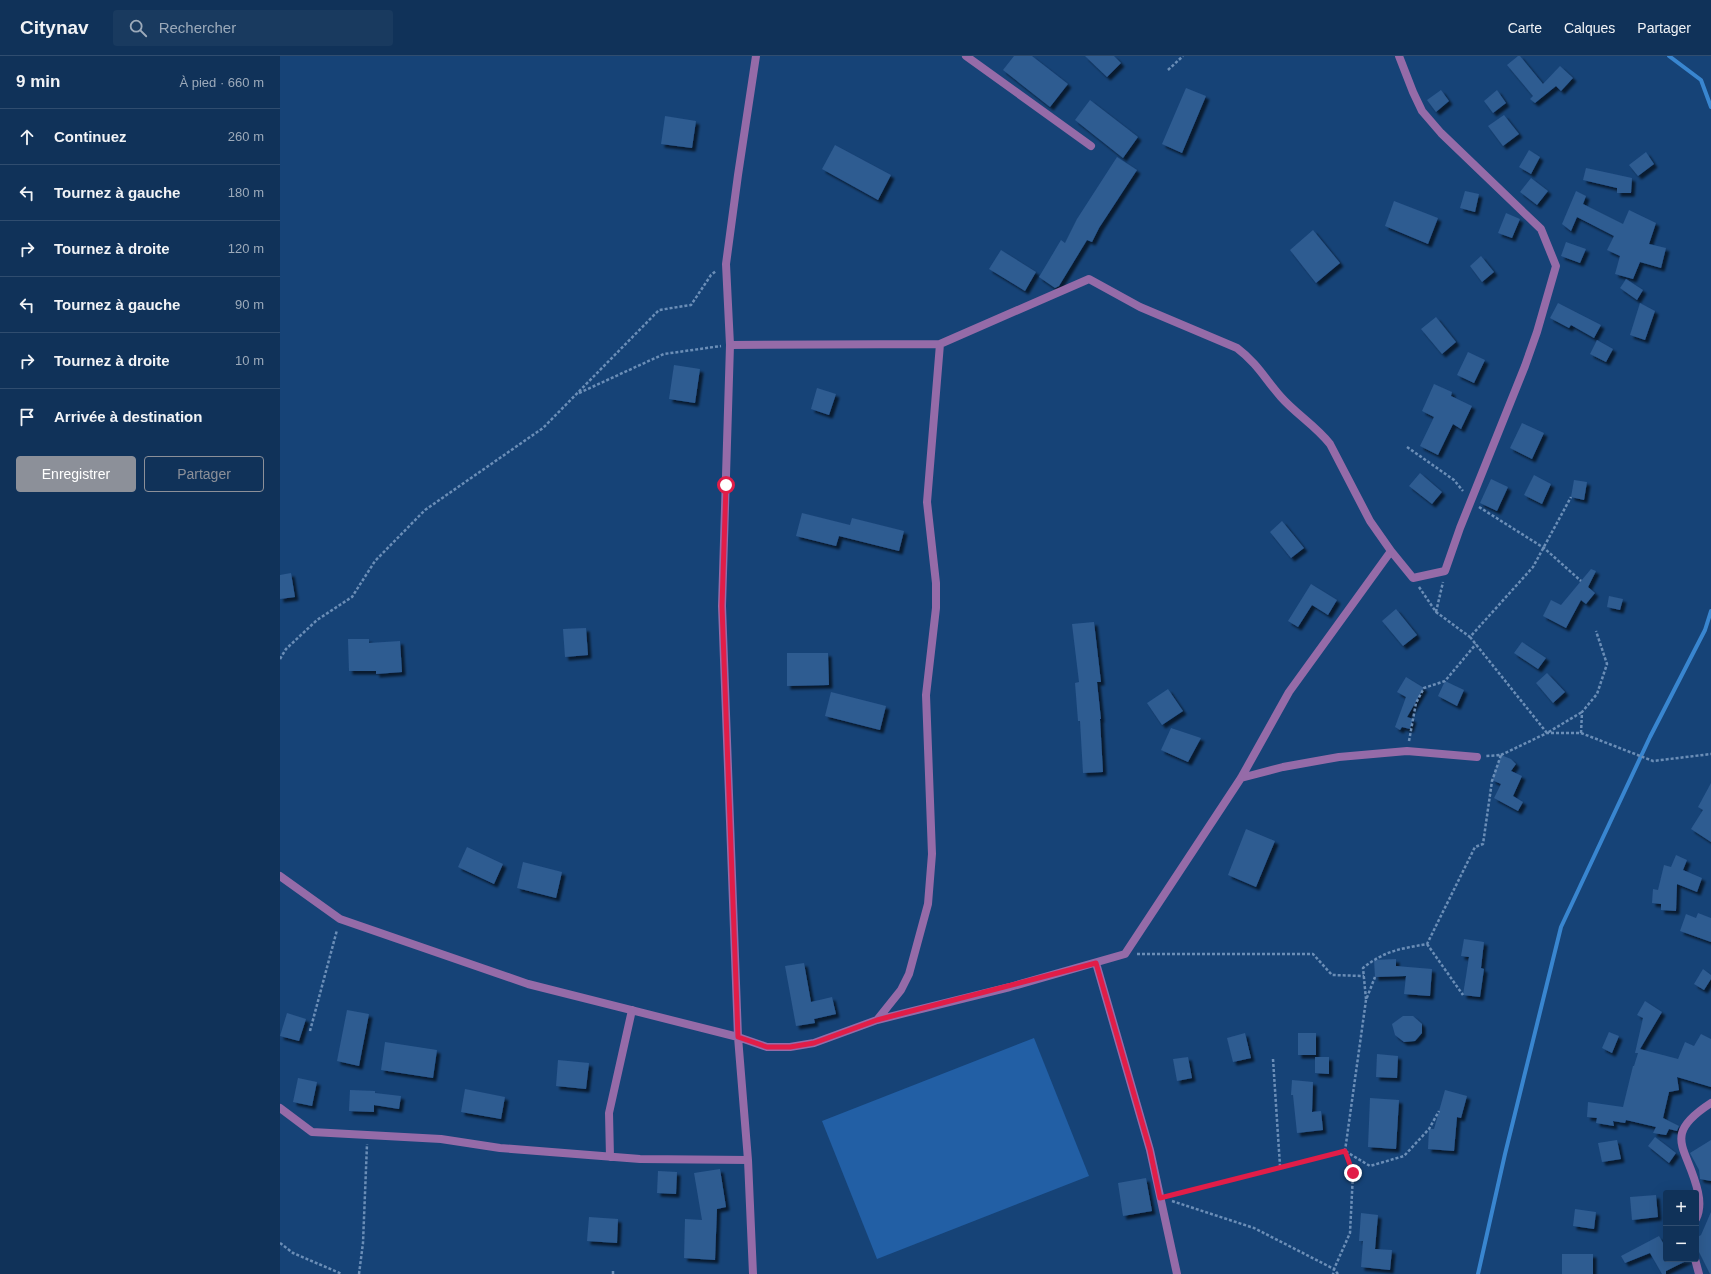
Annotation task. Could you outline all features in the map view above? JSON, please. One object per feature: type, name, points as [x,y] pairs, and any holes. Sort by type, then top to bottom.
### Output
[{"type":"street","points":[[753,1274],[748,1160],[738,1037],[722,606],[730,345],[726,264],[756,56]]},
{"type":"street","points":[[966,56],[1091,146]]},
{"type":"street","points":[[730,345],[940,344],[1089,279],[1140,307],[1231,345],[1250,358],[1281,397],[1321,433],[1330,444],[1370,521],[1390,551],[1413,578],[1445,571],[1530,352],[1556,266],[1541,229],[1422,112],[1399,56]]},
{"type":"street","points":[[877,1020],[901,990],[909,974],[928,904],[932,854],[926,696],[936,608],[936,583],[927,502],[940,344]]},
{"type":"street","points":[[280,876],[340,919],[528,984],[738,1037],[767,1047],[790,1047],[814,1043],[877,1020],[1096,963],[1125,954],[1241,778],[1289,692],[1390,551]]},
{"type":"street","points":[[1241,778],[1283,767],[1339,757],[1407,751],[1477,757]]},
{"type":"street","points":[[1096,963],[1150,1150],[1177,1274]]},
{"type":"street","points":[[610,1157],[609,1113],[632,1010]]},
{"type":"street","points":[[1697,1190],[1694,1174],[1680,1142],[1684,1126],[1697,1112],[1711,1102]]},
{"type":"street","points":[[280,1108],[312,1132],[441,1139],[500,1148],[640,1159],[748,1160]]},
{"type":"street","points":[[1696,1262],[1699,1274]]},
{"type":"path","points":[[1168,70],[1183,56]]},
{"type":"path","points":[[280,659],[286,649],[317,620],[352,597],[375,561],[426,510],[543,428],[659,310],[691,305],[711,275],[726,264]]},
{"type":"path","points":[[577,394],[664,354],[730,345]]},
{"type":"path","points":[[1407,447],[1454,480],[1471,501],[1544,548],[1581,581]]},
{"type":"path","points":[[1470,637],[1532,567],[1544,548],[1571,497]]},
{"type":"path","points":[[1436,612],[1445,571]]},
{"type":"path","points":[[1413,578],[1436,612],[1470,637],[1512,687],[1547,733]]},
{"type":"path","points":[[1477,757],[1501,755],[1547,733],[1582,712],[1597,694],[1607,664],[1596,631]]},
{"type":"path","points":[[1407,751],[1416,703],[1424,688],[1446,681],[1476,644]]},
{"type":"path","points":[[1581,732],[1582,712]]},
{"type":"path","points":[[1547,733],[1581,732],[1653,761],[1711,754]]},
{"type":"path","points":[[1427,944],[1475,847],[1483,844],[1492,780],[1501,755]]},
{"type":"path","points":[[310,1031],[340,919]]},
{"type":"path","points":[[1333,1274],[1350,1234],[1353,1173],[1345,1151],[1366,1000],[1363,968],[1391,951],[1427,944]]},
{"type":"path","points":[[1427,944],[1463,995]]},
{"type":"path","points":[[1125,954],[1313,954],[1332,975],[1364,976]]},
{"type":"path","points":[[1366,1000],[1375,977]]},
{"type":"path","points":[[1274,1059],[1280,1166]]},
{"type":"path","points":[[1160,1198],[1280,1166],[1345,1151],[1370,1166],[1404,1156],[1429,1129],[1439,1112]]},
{"type":"path","points":[[359,1274],[363,1243],[367,1134]]},
{"type":"path","points":[[1160,1198],[1254,1228],[1334,1269],[1338,1274]]},
{"type":"path","points":[[280,1243],[293,1253],[342,1274]]},
{"type":"path","points":[[613,1269],[613,1274]]},
{"type":"shaded area","points":[[1034,1038],[1089,1176],[877,1259],[822,1121]]},
{"type":"building","points":[[1014,56],[1032,56],[1068,84],[1050,107],[1003,70]]},
{"type":"building","points":[[1085,56],[1114,56],[1121,63],[1107,77]]},
{"type":"building","points":[[1520,56],[1543,84],[1560,66],[1573,78],[1561,91],[1556,86],[1535,103],[1530,99],[1533,96],[1507,65]]},
{"type":"building","points":[[1186,88],[1206,96],[1182,153],[1162,144]]},
{"type":"building","points":[[1441,90],[1449,101],[1436,112],[1427,100]]},
{"type":"building","points":[[1497,90],[1506,103],[1493,113],[1484,101]]},
{"type":"building","points":[[1090,100],[1138,137],[1123,158],[1075,120]]},
{"type":"building","points":[[1504,115],[1519,134],[1503,146],[1488,126]]},
{"type":"building","points":[[665,116],[696,121],[692,148],[661,144]]},
{"type":"building","points":[[835,145],[891,175],[878,200],[822,169]]},
{"type":"building","points":[[1529,150],[1540,157],[1531,174],[1519,167]]},
{"type":"building","points":[[1646,152],[1654,164],[1638,176],[1629,165]]},
{"type":"building","points":[[1117,157],[1137,170],[1099,228],[1092,242],[1087,240],[1059,286],[1055,288],[1039,277],[1061,240],[1065,243],[1077,219]]},
{"type":"building","points":[[1586,168],[1632,178],[1631,193],[1617,193],[1617,188],[1583,180]]},
{"type":"building","points":[[1531,178],[1548,191],[1537,205],[1520,192]]},
{"type":"building","points":[[1465,191],[1479,194],[1475,212],[1460,208]]},
{"type":"building","points":[[1576,191],[1586,196],[1583,204],[1623,224],[1629,210],[1656,223],[1649,244],[1666,248],[1661,268],[1640,262],[1633,279],[1615,274],[1620,256],[1607,250],[1614,236],[1577,217],[1571,231],[1562,224]]},
{"type":"building","points":[[1394,201],[1438,218],[1428,244],[1385,226]]},
{"type":"building","points":[[1506,213],[1520,219],[1512,238],[1498,233]]},
{"type":"building","points":[[1313,230],[1340,263],[1316,283],[1290,250]]},
{"type":"building","points":[[1566,242],[1586,249],[1580,263],[1561,256]]},
{"type":"building","points":[[1001,250],[1036,272],[1025,291],[989,269]]},
{"type":"building","points":[[1481,256],[1494,272],[1482,282],[1470,266]]},
{"type":"building","points":[[1626,279],[1643,290],[1637,300],[1620,288]]},
{"type":"building","points":[[1558,303],[1601,325],[1594,338],[1571,325],[1569,328],[1550,318]]},
{"type":"building","points":[[1640,303],[1655,311],[1645,340],[1630,335]]},
{"type":"building","points":[[1436,317],[1456,342],[1442,354],[1421,329]]},
{"type":"building","points":[[1597,340],[1613,349],[1606,362],[1590,354]]},
{"type":"building","points":[[1468,352],[1485,360],[1474,383],[1457,375]]},
{"type":"building","points":[[674,365],[700,369],[695,403],[669,399]]},
{"type":"building","points":[[1434,384],[1452,392],[1451,396],[1472,406],[1461,429],[1453,424],[1438,455],[1420,446],[1434,417],[1422,411]]},
{"type":"building","points":[[817,388],[836,394],[829,415],[811,409]]},
{"type":"building","points":[[1522,423],[1544,433],[1532,459],[1510,448]]},
{"type":"building","points":[[1420,473],[1442,492],[1432,504],[1409,486]]},
{"type":"building","points":[[1534,475],[1551,484],[1542,504],[1524,495]]},
{"type":"building","points":[[1491,479],[1508,487],[1497,511],[1480,503]]},
{"type":"building","points":[[1574,480],[1587,482],[1584,500],[1571,497]]},
{"type":"building","points":[[802,513],[850,525],[852,518],[904,531],[899,551],[839,536],[836,546],[796,536]]},
{"type":"building","points":[[1282,521],[1304,548],[1291,558],[1270,532]]},
{"type":"building","points":[[1591,569],[1596,571],[1588,587],[1595,593],[1586,604],[1581,600],[1566,628],[1543,616],[1551,600],[1561,605]]},
{"type":"building","points":[[291,573],[295,597],[280,599],[280,575]]},
{"type":"building","points":[[1311,584],[1337,600],[1328,615],[1312,605],[1298,627],[1288,621]]},
{"type":"building","points":[[1609,596],[1623,599],[1620,610],[1607,607]]},
{"type":"building","points":[[1396,609],[1417,635],[1403,646],[1382,621]]},
{"type":"building","points":[[1094,622],[1101,682],[1097,682],[1101,719],[1103,772],[1083,773],[1080,721],[1078,721],[1075,683],[1079,682],[1072,624]]},
{"type":"building","points":[[586,628],[588,655],[565,657],[563,629]]},
{"type":"building","points":[[348,639],[369,639],[369,643],[400,641],[402,672],[376,674],[376,671],[349,671]]},
{"type":"building","points":[[1522,642],[1546,658],[1538,669],[1514,653]]},
{"type":"building","points":[[787,653],[828,653],[829,685],[787,686]]},
{"type":"building","points":[[1547,673],[1565,692],[1553,703],[1536,683]]},
{"type":"building","points":[[1406,677],[1424,688],[1407,717],[1413,719],[1410,729],[1402,727],[1400,730],[1395,727],[1406,697],[1397,692]]},
{"type":"building","points":[[1445,681],[1464,690],[1457,706],[1438,696]]},
{"type":"building","points":[[1168,689],[1183,711],[1162,725],[1147,703]]},
{"type":"building","points":[[831,692],[886,706],[880,730],[825,716]]},
{"type":"building","points":[[1171,728],[1201,738],[1188,762],[1161,750]]},
{"type":"building","points":[[1501,755],[1511,759],[1516,764],[1511,771],[1522,776],[1513,796],[1523,802],[1518,811],[1494,798],[1501,784],[1492,780]]},
{"type":"building","points":[[1711,783],[1711,842],[1691,829],[1703,810],[1698,807]]},
{"type":"building","points":[[1246,829],[1275,841],[1256,887],[1228,875]]},
{"type":"building","points":[[467,847],[503,864],[494,884],[458,867]]},
{"type":"building","points":[[1676,855],[1687,860],[1683,870],[1702,878],[1697,892],[1677,884],[1676,911],[1661,910],[1661,904],[1652,903],[1653,889],[1658,890],[1664,865],[1671,867]]},
{"type":"building","points":[[523,862],[562,872],[556,898],[517,888]]},
{"type":"building","points":[[1698,913],[1711,918],[1711,942],[1680,931],[1686,914],[1696,918]]},
{"type":"building","points":[[1464,939],[1484,942],[1481,968],[1484,969],[1480,997],[1463,995],[1469,957],[1461,956]]},
{"type":"building","points":[[1396,959],[1396,966],[1432,969],[1430,996],[1404,994],[1406,976],[1375,977],[1374,960]]},
{"type":"building","points":[[804,963],[811,1002],[832,997],[836,1014],[814,1019],[815,1023],[796,1026],[785,966]]},
{"type":"building","points":[[1703,969],[1711,975],[1711,979],[1704,990],[1694,984]]},
{"type":"building","points":[[1645,1001],[1662,1012],[1640,1049],[1678,1059],[1685,1042],[1694,1046],[1701,1034],[1711,1039],[1711,1087],[1677,1077],[1679,1090],[1669,1092],[1663,1118],[1679,1126],[1677,1131],[1669,1129],[1666,1135],[1653,1133],[1656,1127],[1626,1120],[1625,1123],[1613,1121],[1614,1126],[1596,1123],[1597,1118],[1587,1117],[1588,1102],[1623,1107],[1633,1066],[1638,1053],[1635,1053],[1643,1018],[1637,1015]]},
{"type":"building","points":[[347,1010],[369,1014],[359,1066],[337,1061]]},
{"type":"building","points":[[287,1013],[306,1019],[299,1041],[280,1036]]},
{"type":"building","points":[[1403,1016],[1413,1016],[1422,1024],[1422,1033],[1415,1041],[1404,1042],[1395,1035],[1392,1024]]},
{"type":"building","points":[[1609,1032],[1619,1036],[1612,1053],[1602,1048]]},
{"type":"building","points":[[1245,1033],[1251,1058],[1233,1062],[1227,1038]]},
{"type":"building","points":[[1298,1033],[1316,1033],[1316,1055],[1298,1055]]},
{"type":"building","points":[[385,1042],[437,1050],[433,1078],[381,1070]]},
{"type":"building","points":[[1377,1054],[1398,1056],[1397,1078],[1376,1077]]},
{"type":"building","points":[[1188,1057],[1192,1078],[1177,1081],[1173,1059]]},
{"type":"building","points":[[1315,1057],[1329,1057],[1329,1074],[1315,1073]]},
{"type":"building","points":[[558,1060],[589,1063],[586,1089],[556,1086]]},
{"type":"building","points":[[298,1078],[317,1082],[312,1106],[293,1102]]},
{"type":"building","points":[[1292,1080],[1313,1082],[1312,1112],[1321,1111],[1323,1130],[1297,1133],[1293,1095],[1291,1095]]},
{"type":"building","points":[[465,1089],[505,1097],[501,1119],[461,1112]]},
{"type":"building","points":[[350,1090],[375,1091],[375,1093],[401,1096],[399,1109],[374,1105],[374,1112],[349,1111]]},
{"type":"building","points":[[1445,1090],[1467,1096],[1461,1118],[1457,1117],[1454,1151],[1428,1149],[1429,1129],[1434,1129]]},
{"type":"building","points":[[1370,1098],[1399,1100],[1396,1149],[1368,1147]]},
{"type":"building","points":[[1655,1137],[1676,1153],[1669,1163],[1648,1146]]},
{"type":"building","points":[[1617,1140],[1621,1159],[1602,1162],[1598,1143]]},
{"type":"building","points":[[1711,1140],[1711,1181],[1700,1179],[1699,1170],[1690,1153]]},
{"type":"building","points":[[720,1169],[726,1207],[717,1209],[715,1260],[684,1258],[685,1219],[702,1220],[694,1173]]},
{"type":"building","points":[[658,1171],[677,1172],[676,1194],[657,1193]]},
{"type":"building","points":[[1146,1178],[1152,1211],[1123,1216],[1118,1183]]},
{"type":"building","points":[[1656,1195],[1658,1217],[1632,1220],[1630,1197]]},
{"type":"building","points":[[1575,1209],[1596,1212],[1594,1229],[1573,1226]]},
{"type":"building","points":[[1711,1212],[1711,1274],[1699,1252],[1699,1236],[1701,1235]]},
{"type":"building","points":[[1361,1213],[1378,1215],[1375,1249],[1392,1250],[1390,1270],[1361,1267],[1363,1241],[1359,1241]]},
{"type":"building","points":[[589,1217],[618,1219],[617,1243],[587,1241]]},
{"type":"building","points":[[1659,1236],[1663,1243],[1663,1262],[1684,1262],[1666,1271],[1666,1274],[1662,1274],[1650,1253],[1625,1263],[1621,1256]]},
{"type":"building","points":[[1562,1254],[1593,1254],[1593,1274],[1562,1274]]},
{"type":"waterway","points":[[1669,56],[1701,80],[1711,107]]},
{"type":"waterway","points":[[1478,1274],[1505,1154],[1561,927],[1650,737],[1705,630],[1711,611]]},
{"type":"route","points":[[726,485],[722,606],[738,1037],[767,1047],[790,1047],[814,1043],[877,1020],[1010,987],[1096,963],[1150,1150],[1160,1198],[1280,1166],[1345,1151],[1353,1173]]}]
